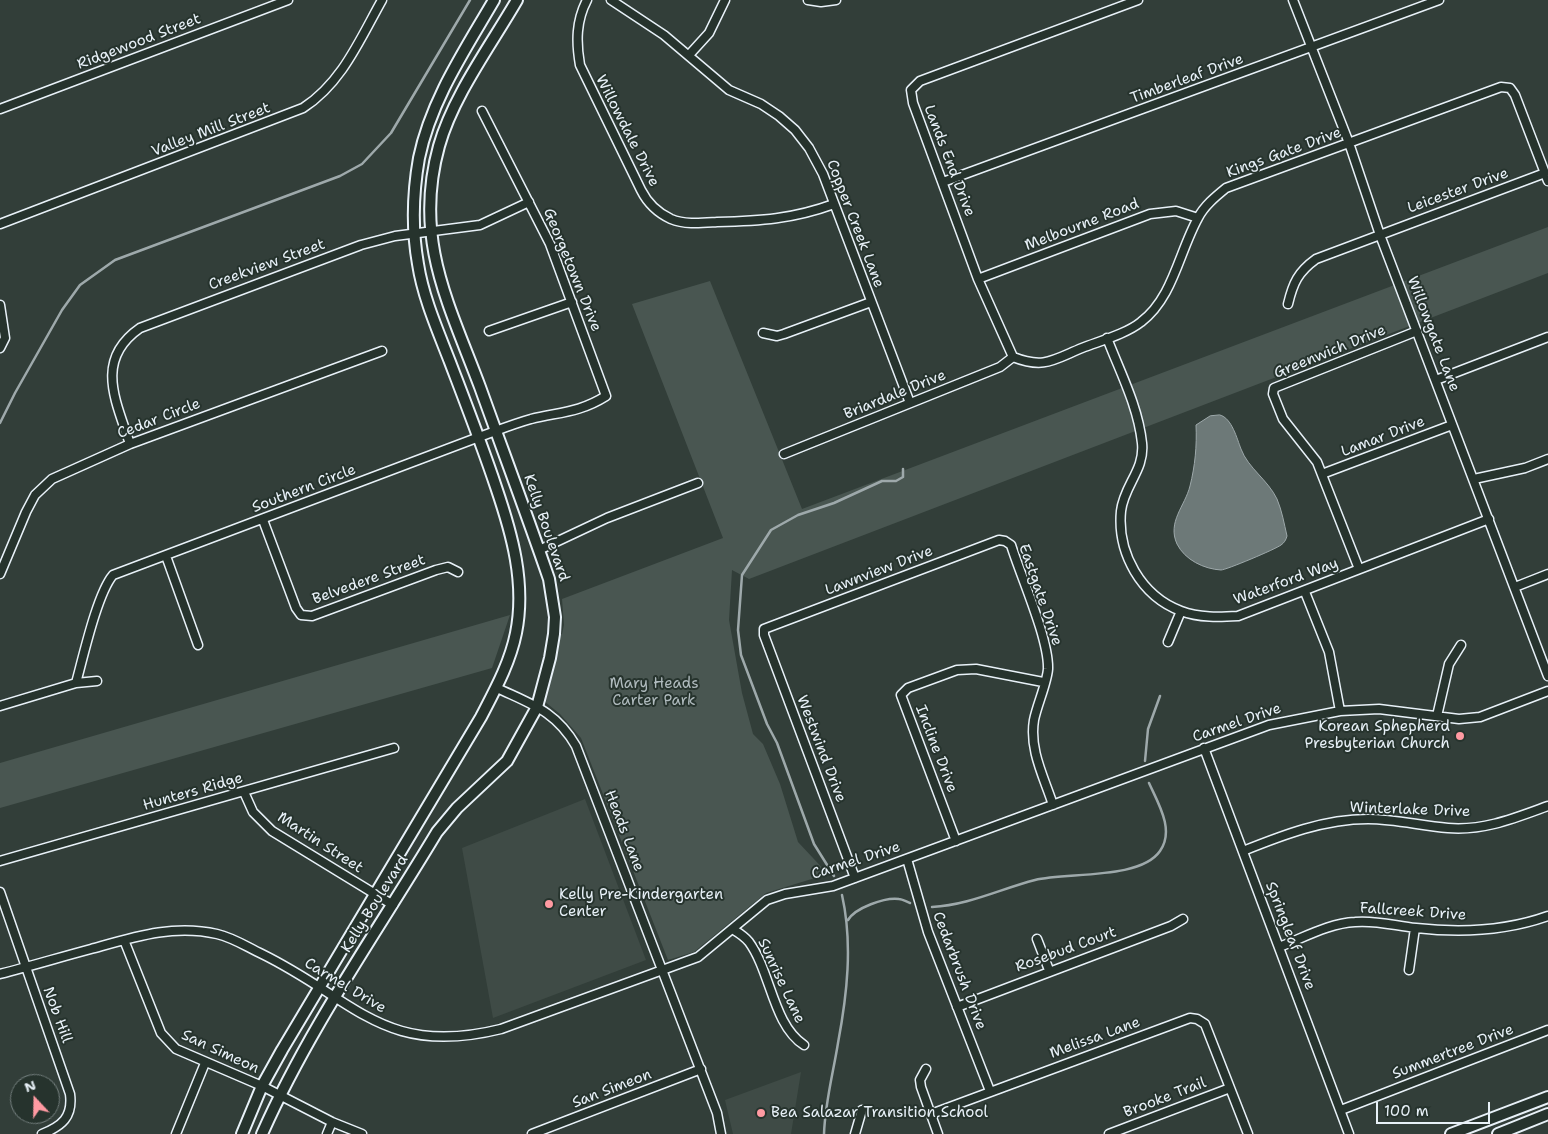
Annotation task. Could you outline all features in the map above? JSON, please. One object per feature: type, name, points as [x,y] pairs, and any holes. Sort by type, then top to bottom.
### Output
[{"type":"main road","name":"Kelly Boulevard","points":[[242,1134],[262,1086],[318,988],[453,765],[497,688],[510,656],[516,632],[519,586],[511,536],[479,437],[425,294],[418,266],[414,233],[414,207],[419,158],[434,108],[494,0]]},
{"type":"main road","name":"Kelly Boulevard","points":[[262,1134],[279,1094],[334,998],[437,832],[457,808],[507,761],[537,707],[550,658],[555,617],[549,579],[442,288],[431,232],[430,192],[439,146],[458,101],[517,0]]},
{"type":"main road","points":[[1453,1134],[1548,1096]]},
{"type":"main road","points":[[1498,1134],[1548,1114]]},
{"type":"street","name":"Ridgewood Street","points":[[0,109],[288,0]]},
{"type":"street","name":"Valley Mill Street","points":[[0,224],[303,108],[318,99],[338,76],[382,0]]},
{"type":"street","name":"Willowdale Drive","points":[[587,0],[577,29],[580,65],[641,190],[651,204],[661,213],[671,219],[693,223],[771,221],[796,217],[834,204]]},
{"type":"street","name":"Copper Creek Lane","points":[[611,0],[664,35],[729,90],[761,104],[795,130],[815,159],[834,204],[910,404]]},
{"type":"street","points":[[689,55],[710,32],[725,0]]},
{"type":"street","points":[[808,0],[821,2],[836,0]]},
{"type":"street","name":"Lands End Drive","points":[[1013,357],[978,279],[912,103],[911,90],[920,81],[1138,0]]},
{"type":"street","name":"Willowgate Lane","points":[[1294,0],[1349,143],[1380,235],[1548,676]]},
{"type":"street","points":[[1412,0],[1415,8]]},
{"type":"street","name":"Timberleaf Drive","points":[[943,182],[1313,48],[1439,0]]},
{"type":"street","name":"Kings Gate Drive","points":[[1013,357],[1030,364],[1048,362],[1141,323],[1154,309],[1177,268],[1198,218],[1211,200],[1226,188],[1501,87],[1510,88],[1515,95],[1546,177]]},
{"type":"street","name":"Georgetown Drive","points":[[482,110],[550,244],[604,389]]},
{"type":"street","name":"Leicester Drive","points":[[1288,304],[1294,282],[1304,268],[1316,259],[1546,177]]},
{"type":"street","name":"Creekview Street","points":[[130,444],[113,392],[111,378],[116,353],[132,334],[148,324],[361,245],[414,233],[480,225],[529,202]]},
{"type":"street","name":"Melbourne Road","points":[[978,279],[1150,214],[1176,211],[1198,218]]},
{"type":"street","points":[[489,331],[572,302]]},
{"type":"street","points":[[763,333],[776,336],[784,334],[871,302]]},
{"type":"street","points":[[0,305],[5,338],[0,348]]},
{"type":"street","name":"Greenwich Drive","points":[[1359,569],[1322,474],[1311,452],[1292,433],[1283,419],[1273,394],[1274,388],[1417,331]]},
{"type":"street","points":[[1436,380],[1548,337]]},
{"type":"street","name":"Waterford Way","points":[[1107,338],[1137,415],[1142,444],[1141,464],[1128,488],[1121,510],[1125,552],[1145,588],[1182,612],[1221,617],[1238,616],[1305,592],[1489,519]]},
{"type":"street","name":"Cedar Circle","points":[[0,574],[10,546],[35,495],[52,479],[66,471],[130,444],[382,351]]},
{"type":"street","name":"Briardale Drive","points":[[784,454],[1000,367],[1013,357]]},
{"type":"street","name":"Southern Circle","points":[[76,683],[91,629],[113,575],[479,437],[532,419],[568,413],[593,404],[606,396],[604,389]]},
{"type":"street","name":"Lamar Drive","points":[[1322,474],[1452,424]]},
{"type":"street","points":[[1474,479],[1525,468],[1548,459]]},
{"type":"street","points":[[539,550],[607,518],[698,484]]},
{"type":"street","name":"Belvedere Street","points":[[262,520],[296,608],[302,616],[312,616],[436,570],[448,567],[458,572]]},
{"type":"street","name":"Lawnview Drive","points":[[764,630],[999,540],[1005,541]]},
{"type":"street","name":"Eastgate Drive","points":[[1005,541],[1011,545],[1046,645],[1048,670],[1034,722],[1034,752],[1054,804]]},
{"type":"street","points":[[166,556],[198,645]]},
{"type":"street","points":[[1515,587],[1548,574]]},
{"type":"street","points":[[1305,592],[1329,652],[1340,711]]},
{"type":"street","points":[[1168,642],[1182,612]]},
{"type":"street","name":"Westwind Drive","points":[[764,630],[764,635],[855,878]]},
{"type":"street","points":[[1437,716],[1449,664],[1461,644]]},
{"type":"street","name":"Incline Drive","points":[[956,841],[901,695],[908,688],[957,670],[976,669],[1044,682]]},
{"type":"street","points":[[0,706],[76,683],[97,681]]},
{"type":"street","name":"Heads Lane","points":[[497,688],[537,707],[566,727],[576,746],[701,1069],[717,1112],[721,1134]]},
{"type":"street","name":"Carmel Drive","points":[[0,974],[124,940],[169,930],[190,930],[218,934],[236,940],[273,959],[378,1024],[403,1033],[428,1037],[475,1036],[501,1029],[698,957],[734,930],[767,900],[784,894],[834,886],[1269,724],[1340,711],[1379,709],[1460,719],[1480,717],[1548,691]]},
{"type":"street","name":"Hunters Ridge","points":[[0,861],[394,748]]},
{"type":"street","name":"Springleaf Drive","points":[[1204,748],[1350,1134]]},
{"type":"street","name":"Martin Street","points":[[244,792],[253,812],[272,831],[393,905]]},
{"type":"street","name":"Winterlake Drive","points":[[1243,851],[1291,833],[1336,822],[1368,819],[1410,821],[1449,828],[1490,826],[1548,806]]},
{"type":"street","name":"Cedarbrush Drive","points":[[907,859],[928,932],[990,1091]]},
{"type":"street","name":"Nob Hill","points":[[0,892],[71,1101],[70,1114],[66,1120],[60,1126],[42,1134]]},
{"type":"street","name":"Fallcreek Drive","points":[[1279,947],[1352,922],[1370,921],[1414,928],[1443,930],[1506,928],[1548,916]]},
{"type":"street","name":"Rosebud Court","points":[[957,1006],[1049,970],[1171,926],[1183,919]]},
{"type":"street","points":[[1408,970],[1414,928]]},
{"type":"street","name":"Sunrise Lane","points":[[734,930],[748,941],[760,962],[787,1029],[794,1038],[804,1045]]},
{"type":"street","points":[[1037,939],[1049,970]]},
{"type":"street","name":"San Simeon","points":[[124,940],[161,1033],[176,1049],[262,1086],[332,1122],[362,1134]]},
{"type":"street","name":"Melissa Lane","points":[[930,1114],[1190,1018],[1197,1019],[1205,1024],[1248,1134]]},
{"type":"street","name":"Summertree Drive","points":[[1341,1110],[1548,1030]]},
{"type":"street","points":[[176,1134],[205,1062]]},
{"type":"street","name":"San Simeon","points":[[532,1134],[701,1069]]},
{"type":"street","points":[[926,1069],[920,1080],[938,1134]]},
{"type":"street","name":"Brooke Trail","points":[[1109,1134],[1230,1088]]},
{"type":"street","points":[[856,1134],[862,1110]]},
{"type":"street","points":[[327,1134],[332,1122]]},
{"type":"shaded area","points":[[1220,415],[1231,424],[1244,456],[1269,486],[1277,499],[1287,536],[1281,545],[1221,570],[1202,566],[1190,559],[1180,550],[1174,536],[1175,521],[1188,493],[1192,478],[1196,448],[1196,425],[1210,416]]},
{"type":"shaded area","name":"Kelly Pre-Kindergarten Center","points":[[585,799],[646,960],[493,1018],[462,848]]},
{"type":"shaded area","name":"Bea Salazar Transition School","points":[[801,1072],[791,1134],[733,1134],[725,1100]]},
{"type":"green space","name":"Mary Heads Carter Park","points":[[1548,227],[1548,273],[749,579],[732,570],[729,620],[742,693],[753,734],[763,744],[780,784],[798,842],[828,874],[766,893],[694,952],[668,960],[581,738],[560,714],[544,701],[555,636],[562,634],[564,625],[562,599],[723,538],[632,304],[710,281],[802,509]]},
{"type":"green space","points":[[510,615],[492,668],[0,808],[0,763]]},
{"type":"waterway","points":[[0,423],[62,310],[80,285],[115,260],[340,176],[362,164],[391,133],[470,0]]},
{"type":"waterway","points":[[834,876],[814,844],[777,743],[767,724],[741,655],[738,630],[742,575],[771,530],[798,515],[834,503],[882,481],[896,481],[903,477],[903,469]]},
{"type":"waterway","points":[[1145,761],[1148,729],[1160,696]]},
{"type":"waterway","points":[[932,907],[972,900],[1035,880],[1120,871],[1137,867],[1150,860],[1160,851],[1166,834],[1164,817],[1149,783]]},
{"type":"waterway","points":[[824,1134],[848,969],[847,932],[842,895]]},
{"type":"waterway","points":[[848,920],[857,911],[886,900],[899,899],[910,903]]},
{"type":"place","name":"Korean Sphepherd Presbyterian Church","points":[[1460,736]]},
{"type":"place","name":"Kelly Pre-Kindergarten Center","points":[[549,904]]},
{"type":"place","name":"Bea Salazar Transition School","points":[[761,1113]]}]
